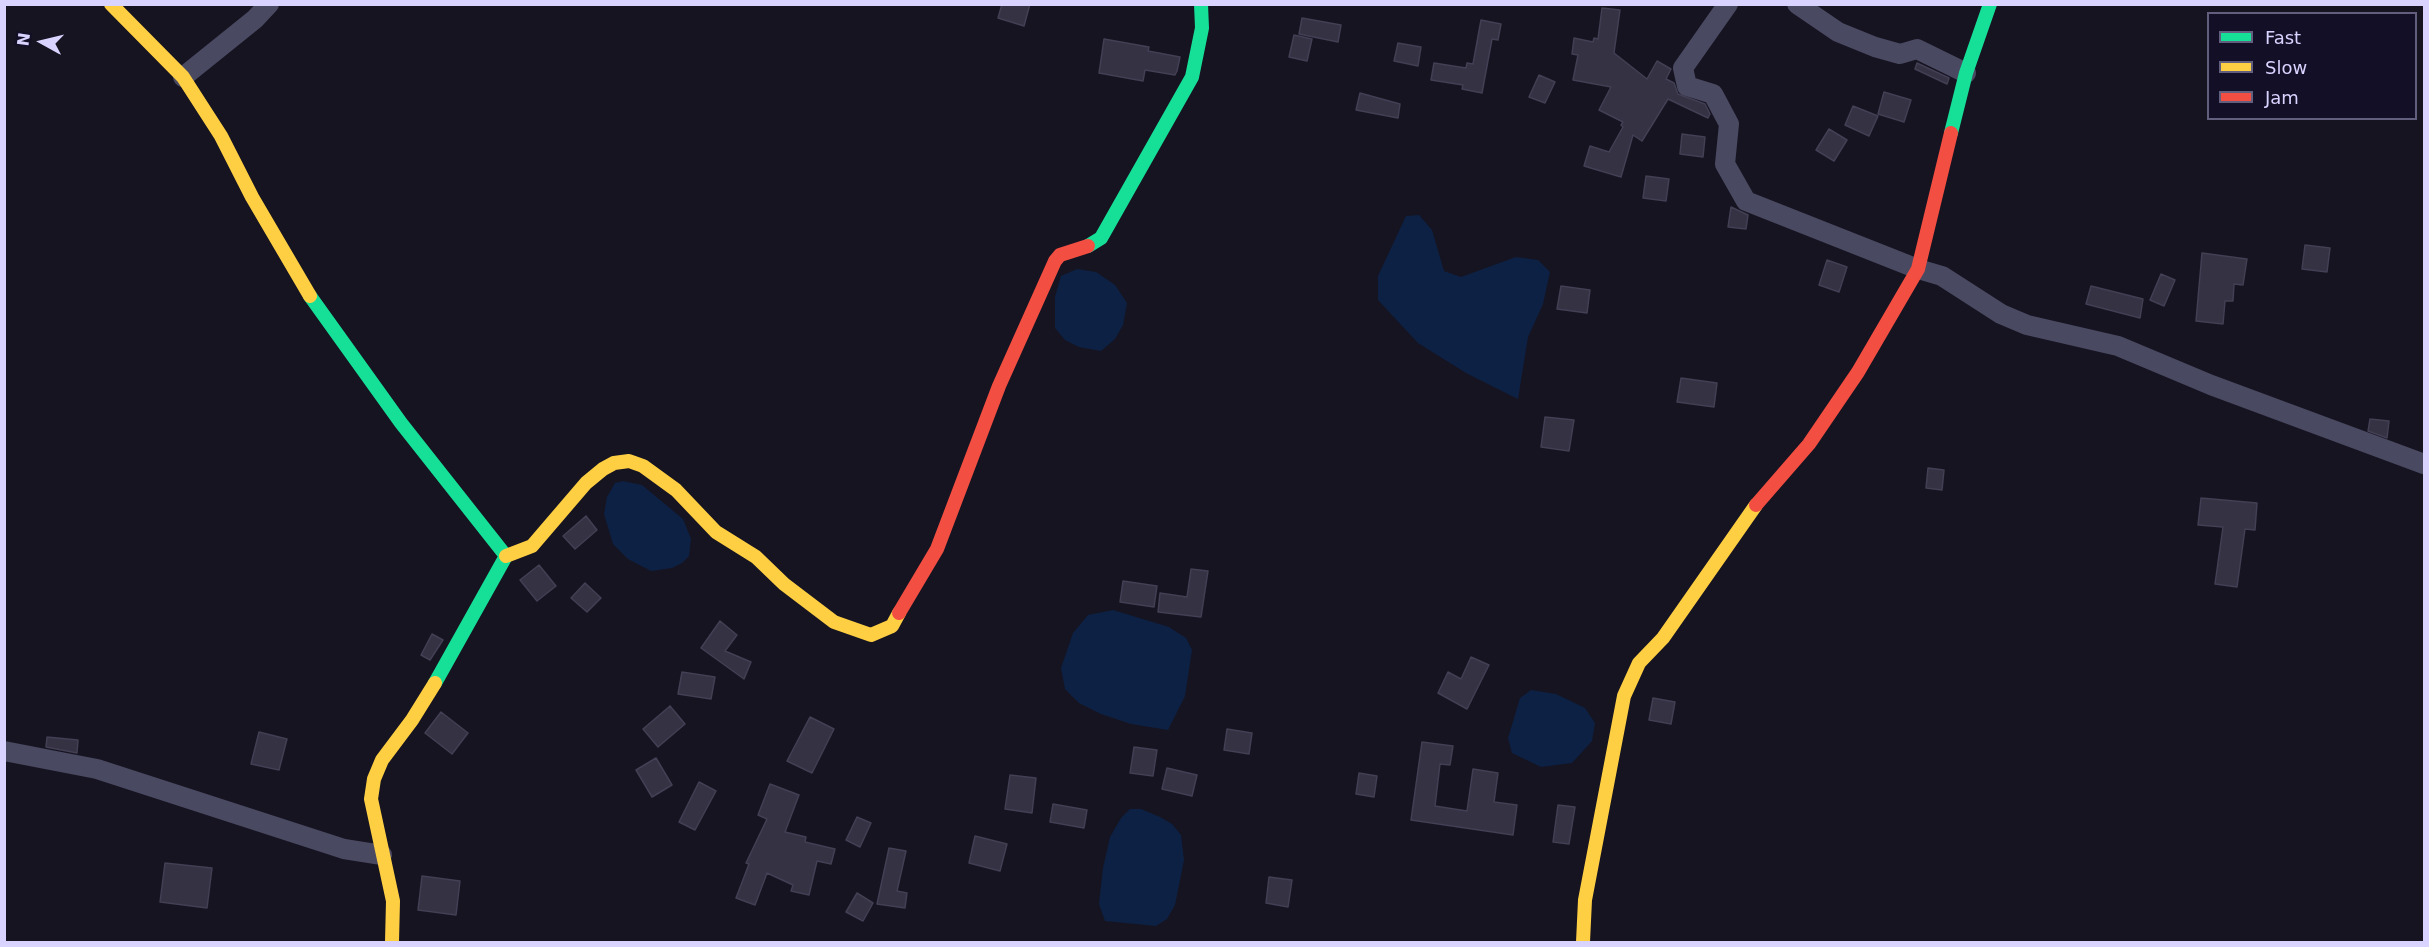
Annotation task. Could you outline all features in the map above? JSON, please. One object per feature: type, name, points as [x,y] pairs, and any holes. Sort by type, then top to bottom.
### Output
[{"type":"street","points":[[111,4],[183,76],[221,136],[252,197],[317,308],[401,423],[506,556]]},
{"type":"street","points":[[183,76],[255,19],[269,4]]},
{"type":"street","points":[[392,942],[393,902],[371,799],[374,779],[382,760],[412,720],[459,643],[506,556],[532,546],[586,483],[603,469],[614,463],[629,460],[643,466],[676,490],[716,532],[756,557],[784,584],[834,622],[870,636],[892,626],[937,549],[999,386],[1056,261],[1060,255],[1094,244],[1101,238],[1192,77],[1202,28],[1201,4]]},
{"type":"street","points":[[1728,4],[1683,68],[1688,86],[1713,94],[1729,124],[1725,164],[1746,201],[1918,269],[1942,276],[2001,314],[2027,326],[2118,346],[2211,385],[2424,464]]},
{"type":"street","points":[[1797,4],[1838,32],[1900,54],[1917,49],[1928,52],[1966,73]]},
{"type":"street","points":[[1583,942],[1585,900],[1624,696],[1639,663],[1663,638],[1748,514],[1809,444],[1858,372],[1918,269],[1966,73],[1990,4]]},
{"type":"street","points":[[4,751],[97,769],[344,849],[382,855]]},
{"type":"water","points":[[1419,215],[1432,230],[1444,271],[1461,277],[1516,257],[1538,260],[1550,272],[1543,304],[1528,337],[1518,399],[1466,373],[1418,343],[1378,300],[1378,276],[1406,216]]},
{"type":"water","points":[[1077,269],[1096,272],[1115,285],[1127,303],[1123,325],[1115,339],[1101,351],[1079,347],[1065,340],[1055,328],[1055,297],[1061,276]]},
{"type":"water","points":[[623,481],[642,485],[683,519],[691,539],[689,556],[682,563],[672,568],[651,571],[628,559],[613,544],[604,514],[607,497],[615,483]]},
{"type":"water","points":[[1113,610],[1169,627],[1186,638],[1192,650],[1185,696],[1168,730],[1131,724],[1101,714],[1079,703],[1065,689],[1061,668],[1073,633],[1088,615]]},
{"type":"water","points":[[1531,690],[1556,694],[1585,708],[1595,723],[1592,741],[1572,763],[1541,767],[1512,753],[1508,738],[1520,698]]},
{"type":"water","points":[[1130,809],[1141,809],[1160,817],[1172,824],[1181,835],[1184,860],[1175,905],[1167,919],[1156,926],[1105,921],[1099,904],[1103,868],[1110,837],[1121,818]]},
{"type":"building","points":[[1002,4],[1030,4],[1024,26],[998,18]]},
{"type":"building","points":[[1602,8],[1620,10],[1614,53],[1647,79],[1657,61],[1671,69],[1666,79],[1674,83],[1678,94],[1705,104],[1710,114],[1708,118],[1668,99],[1642,141],[1633,135],[1621,177],[1584,166],[1590,146],[1609,152],[1623,127],[1621,125],[1623,122],[1599,110],[1611,87],[1573,80],[1578,55],[1572,54],[1574,38],[1593,42],[1594,38],[1598,39]]},
{"type":"building","points":[[1302,18],[1341,25],[1338,42],[1299,34]]},
{"type":"building","points":[[1481,20],[1501,24],[1498,40],[1492,39],[1482,93],[1462,89],[1463,85],[1431,80],[1434,63],[1466,68],[1467,63],[1473,64]]},
{"type":"building","points":[[1294,35],[1312,39],[1307,61],[1289,57]]},
{"type":"building","points":[[1104,39],[1149,47],[1148,51],[1180,57],[1177,71],[1175,75],[1145,70],[1143,81],[1099,73]]},
{"type":"building","points":[[1398,43],[1421,47],[1418,66],[1394,61]]},
{"type":"building","points":[[1917,63],[1949,78],[1947,84],[1915,69]]},
{"type":"building","points":[[1539,75],[1555,82],[1545,103],[1529,97]]},
{"type":"building","points":[[1884,92],[1911,100],[1904,122],[1878,114]]},
{"type":"building","points":[[1360,93],[1400,104],[1398,118],[1356,110]]},
{"type":"building","points":[[1853,106],[1878,116],[1869,136],[1845,125]]},
{"type":"building","points":[[1829,129],[1847,140],[1834,161],[1816,150]]},
{"type":"building","points":[[1682,134],[1705,137],[1703,157],[1680,154]]},
{"type":"building","points":[[1646,176],[1669,179],[1666,201],[1643,198]]},
{"type":"building","points":[[1731,207],[1748,215],[1746,229],[1728,227]]},
{"type":"building","points":[[2305,245],[2330,248],[2327,272],[2302,269]]},
{"type":"building","points":[[2202,253],[2247,259],[2243,285],[2234,284],[2233,301],[2225,301],[2223,324],[2196,321]]},
{"type":"building","points":[[1827,260],[1847,267],[1839,292],[1819,285]]},
{"type":"building","points":[[2161,274],[2175,280],[2164,306],[2150,300]]},
{"type":"building","points":[[1561,286],[1590,290],[1587,313],[1557,309]]},
{"type":"building","points":[[2091,286],[2143,299],[2140,318],[2086,304]]},
{"type":"building","points":[[1681,378],[1717,383],[1714,407],[1677,402]]},
{"type":"building","points":[[1545,417],[1574,420],[1569,451],[1541,447]]},
{"type":"building","points":[[2370,419],[2389,421],[2387,438],[2368,431]]},
{"type":"building","points":[[1928,468],[1944,470],[1942,490],[1926,488]]},
{"type":"building","points":[[2201,498],[2257,503],[2255,530],[2245,529],[2237,587],[2215,584],[2223,527],[2198,525]]},
{"type":"building","points":[[586,516],[597,530],[575,549],[563,536]]},
{"type":"building","points":[[539,565],[556,586],[537,601],[520,580]]},
{"type":"building","points":[[1191,569],[1208,571],[1201,617],[1158,612],[1160,593],[1187,597]]},
{"type":"building","points":[[1123,581],[1157,586],[1154,607],[1120,602]]},
{"type":"building","points":[[585,583],[601,598],[587,612],[571,598]]},
{"type":"building","points":[[720,621],[737,635],[725,651],[751,662],[744,679],[701,648]]},
{"type":"building","points":[[432,634],[443,640],[430,660],[421,655]]},
{"type":"building","points":[[1471,657],[1489,665],[1467,709],[1438,693],[1448,672],[1461,679]]},
{"type":"building","points":[[682,672],[715,677],[711,699],[678,694]]},
{"type":"building","points":[[1653,698],[1675,702],[1671,724],[1649,720]]},
{"type":"building","points":[[670,706],[685,724],[658,747],[643,729]]},
{"type":"building","points":[[441,712],[468,733],[452,754],[425,733]]},
{"type":"building","points":[[810,717],[834,729],[812,773],[787,761]]},
{"type":"building","points":[[1227,729],[1252,733],[1249,754],[1224,750]]},
{"type":"building","points":[[259,732],[287,739],[279,770],[251,764]]},
{"type":"building","points":[[47,737],[78,740],[77,753],[46,747]]},
{"type":"building","points":[[1422,742],[1453,746],[1450,765],[1440,764],[1435,806],[1467,811],[1473,769],[1498,773],[1494,802],[1517,805],[1513,835],[1411,820]]},
{"type":"building","points":[[1134,747],[1157,750],[1153,776],[1130,773]]},
{"type":"building","points":[[656,758],[672,785],[652,797],[636,770]]},
{"type":"building","points":[[1167,768],[1197,775],[1192,796],[1162,789]]},
{"type":"building","points":[[1359,773],[1377,776],[1374,797],[1356,794]]},
{"type":"building","points":[[1010,775],[1036,778],[1032,813],[1005,809]]},
{"type":"building","points":[[699,782],[716,791],[695,830],[679,822]]},
{"type":"building","points":[[770,784],[799,795],[785,832],[806,837],[805,842],[835,849],[831,864],[817,861],[809,895],[791,891],[793,885],[767,873],[755,905],[736,898],[749,864],[746,863],[767,819],[758,815]]},
{"type":"building","points":[[1053,804],[1087,810],[1084,828],[1050,822]]},
{"type":"building","points":[[1558,805],[1575,807],[1569,844],[1553,842]]},
{"type":"building","points":[[857,817],[871,823],[860,847],[846,840]]},
{"type":"building","points":[[975,836],[1007,844],[1000,871],[969,863]]},
{"type":"building","points":[[889,848],[906,851],[897,891],[907,893],[905,908],[877,904]]},
{"type":"building","points":[[165,863],[212,868],[207,908],[160,902]]},
{"type":"building","points":[[422,876],[460,881],[456,915],[418,910]]},
{"type":"building","points":[[1269,877],[1292,880],[1288,907],[1266,903]]},
{"type":"building","points":[[857,893],[873,903],[863,921],[846,912]]},
{"type":"traffic: fast","points":[[1088,246],[1101,238],[1192,77],[1202,28],[1201,4]]},
{"type":"traffic: fast","points":[[1951,133],[1966,73],[1990,4]]},
{"type":"traffic: fast","points":[[310,296],[401,423],[506,556],[435,683]]},
{"type":"traffic: slow","points":[[111,4],[183,77],[221,136],[252,197],[310,296]]},
{"type":"traffic: slow","points":[[506,556],[532,546],[586,483],[603,469],[614,463],[629,461],[643,466],[676,490],[716,532],[756,557],[784,584],[834,622],[871,635],[892,626],[899,613]]},
{"type":"traffic: slow","points":[[1583,942],[1585,900],[1624,696],[1639,663],[1663,638],[1756,505]]},
{"type":"traffic: slow","points":[[392,942],[393,901],[371,799],[374,779],[382,760],[412,720],[435,683]]},
{"type":"traffic: jam","points":[[1756,505],[1809,444],[1858,372],[1918,269],[1951,133]]},
{"type":"traffic: jam","points":[[899,613],[937,549],[999,386],[1055,261],[1060,255],[1088,246]]}]
